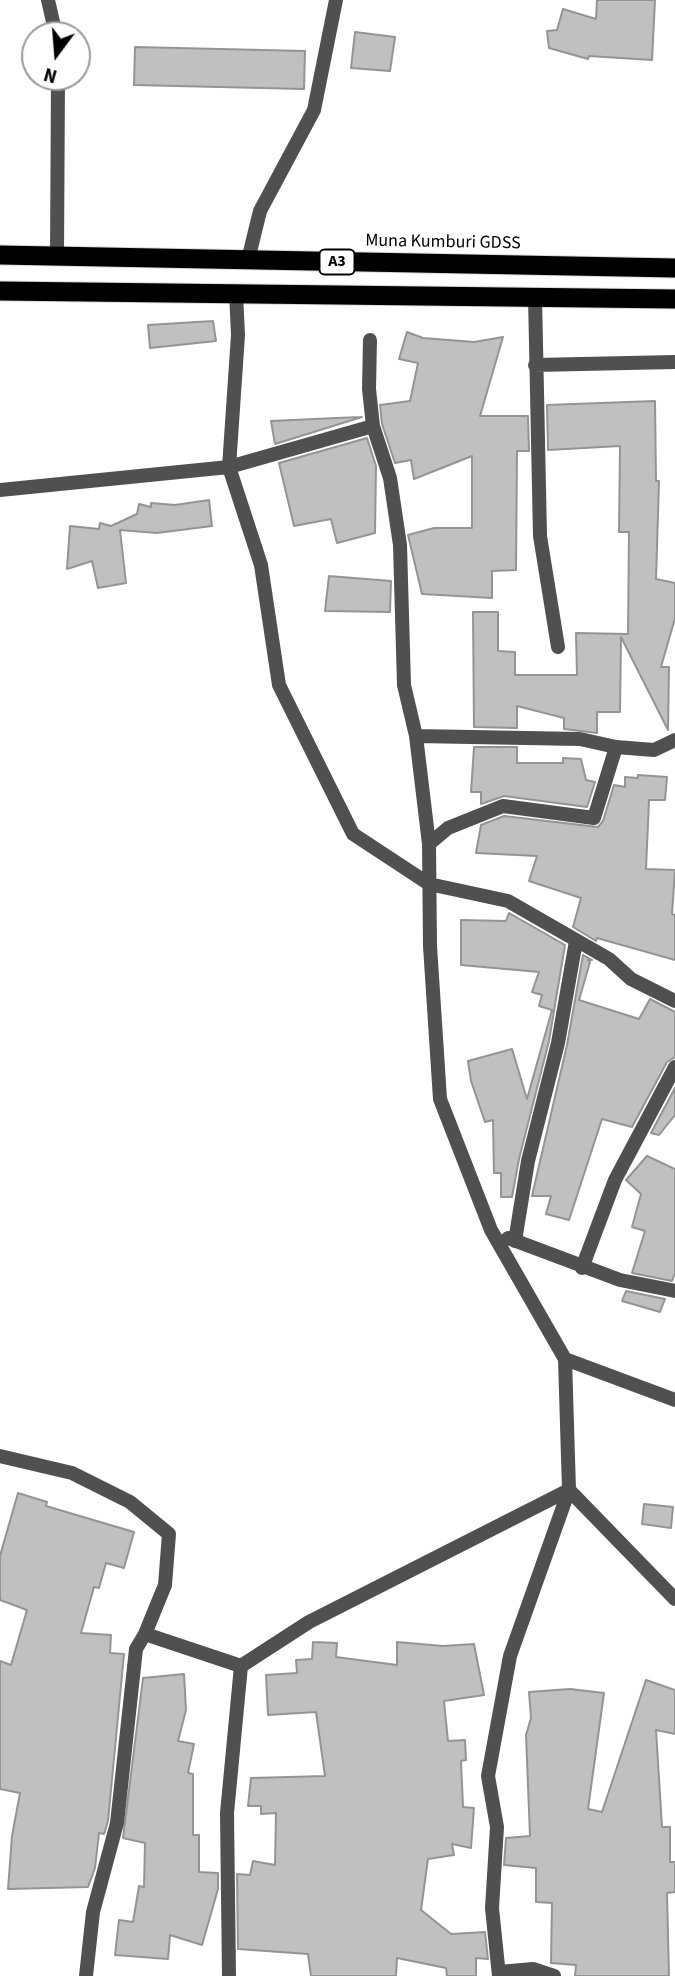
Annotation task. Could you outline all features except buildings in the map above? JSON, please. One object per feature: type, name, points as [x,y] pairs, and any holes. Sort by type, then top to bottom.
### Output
[{"type":"highway","name":"Muna Kumburi GDSS","points":[[0,255],[675,268]]},
{"type":"highway","name":"A3","points":[[0,291],[675,299]]},
{"type":"street","points":[[48,0],[53,21]]},
{"type":"street","points":[[248,260],[260,211],[314,110],[336,0]]},
{"type":"street","points":[[57,256],[58,91]]},
{"type":"street","points":[[236,293],[238,335],[229,467],[261,565],[279,685],[353,834],[429,884],[509,901],[609,959],[631,979],[675,1001]]},
{"type":"street","points":[[535,296],[540,536],[558,647]]},
{"type":"street","points":[[370,340],[369,389],[373,426],[390,478],[400,545],[404,685],[416,736],[429,844],[430,946],[440,1099],[491,1230],[565,1359],[569,1490],[510,1657],[488,1776],[497,1827],[492,1908],[499,1974],[533,1969],[554,1976]]},
{"type":"street","points":[[535,366],[675,362]]},
{"type":"street","points":[[0,491],[229,467],[373,426]]},
{"type":"street","points":[[416,736],[580,739],[616,747],[654,750],[675,740]]},
{"type":"street","points":[[429,844],[448,828],[503,806],[594,818],[616,747]]},
{"type":"street","points":[[515,1241],[528,1161],[558,1043],[576,942]]},
{"type":"street","points":[[582,1268],[615,1180],[675,1067]]},
{"type":"street","points":[[491,1230],[582,1268],[620,1280],[675,1291]]},
{"type":"street","points":[[565,1359],[675,1400]]},
{"type":"street","points":[[0,1457],[72,1473],[130,1502],[169,1534],[165,1585],[136,1649],[117,1824],[93,1912],[86,1976]]},
{"type":"street","points":[[569,1490],[675,1599]]},
{"type":"street","points":[[242,1666],[309,1622],[569,1490]]},
{"type":"street","points":[[145,1634],[242,1666]]},
{"type":"street","points":[[229,1976],[227,1813],[242,1666]]}]
